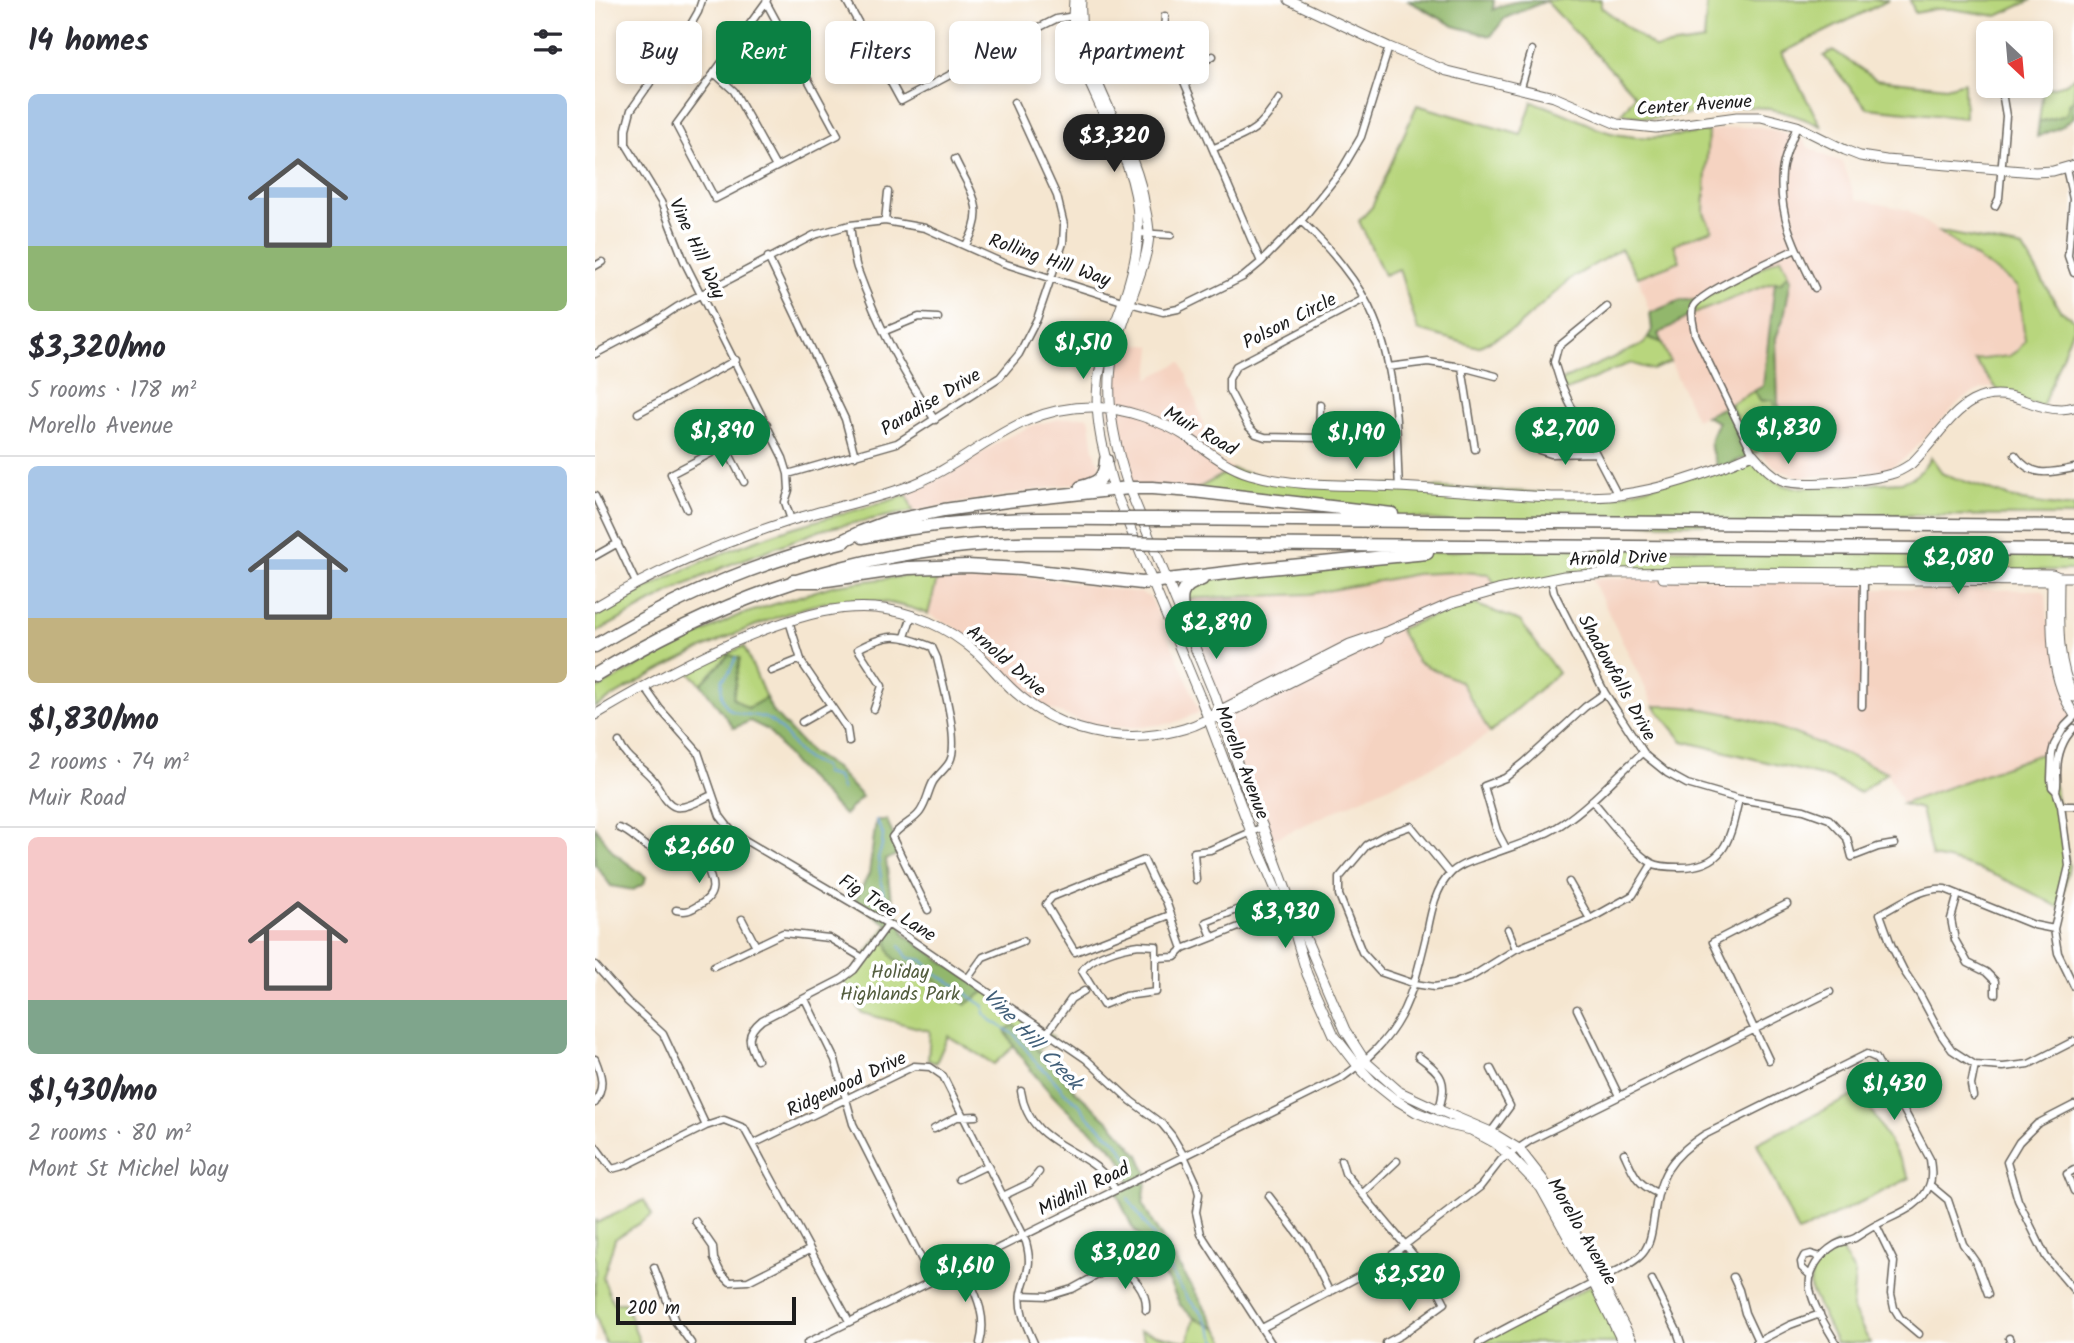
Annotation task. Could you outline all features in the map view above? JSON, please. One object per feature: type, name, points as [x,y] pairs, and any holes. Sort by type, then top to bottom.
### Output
[{"type":"highway","points":[[1057,495],[1089,485],[1101,478],[1105,472],[1106,460]]},
{"type":"highway","points":[[841,542],[874,526],[955,508],[1129,488],[1193,491],[1451,522]]},
{"type":"highway","points":[[595,646],[658,610],[722,581],[773,562],[841,542],[895,531],[965,522],[1020,518],[2074,526]]},
{"type":"highway","points":[[595,675],[686,624],[793,581],[871,561],[953,548],[1021,543],[2074,550]]},
{"type":"highway","points":[[793,581],[820,581],[908,568],[967,566],[1020,569],[1142,583],[1375,557],[1508,547]]},
{"type":"highway","points":[[1184,622],[1180,599],[1182,593],[1193,582],[1214,574]]},
{"type":"street","name":"Vine Hill Way","points":[[702,0],[690,26],[632,110],[626,129],[626,144],[661,202],[684,261],[783,457],[789,490],[785,502],[791,520]]},
{"type":"street","points":[[846,0],[901,101],[1056,19],[1077,16]]},
{"type":"street","name":"Morello Avenue","points":[[1074,0],[1080,62],[1133,183],[1144,233],[1111,368],[1109,410],[1117,454],[1263,827],[1307,974],[1334,1035],[1361,1063],[1373,1082],[1416,1112],[1437,1115],[1491,1132],[1518,1149],[1544,1181],[1574,1230],[1623,1343]]},
{"type":"street","name":"Morello Avenue","points":[[1077,16],[1081,0]]},
{"type":"street","name":"Center Avenue","points":[[1289,0],[1447,71],[1554,97],[1617,124],[1638,128],[1667,127],[1737,117],[1761,117],[1797,125],[1860,156],[2035,172],[2070,166]]},
{"type":"street","points":[[767,1],[838,135],[715,199],[676,125],[767,1]]},
{"type":"street","points":[[1165,16],[1165,21]]},
{"type":"street","name":"Rolling Hill Way","points":[[595,354],[768,257],[814,235],[850,225],[885,221],[925,228],[1003,263],[1126,302],[1163,312],[1178,309],[1243,276],[1261,262],[1301,221],[1342,171],[1361,137],[1389,47]]},
{"type":"street","points":[[1521,88],[1532,50]]},
{"type":"street","points":[[1209,59],[1213,57]]},
{"type":"street","points":[[714,72],[734,91],[776,167]]},
{"type":"street","points":[[1186,84],[1261,262]]},
{"type":"street","points":[[1995,206],[1999,198],[2006,116],[2003,98]]},
{"type":"street","points":[[1213,149],[1250,133],[1266,120],[1279,99]]},
{"type":"street","name":"Paradise Drive","points":[[788,474],[897,443],[1000,377],[1019,354],[1037,319],[1063,243],[1064,225],[1057,196],[1014,102]]},
{"type":"street","points":[[1797,125],[1782,171],[1783,214],[1815,288]]},
{"type":"street","points":[[955,159],[975,201],[978,218],[966,245]]},
{"type":"street","points":[[2070,166],[2073,199],[2068,256],[2074,273]]},
{"type":"street","points":[[885,221],[888,192]]},
{"type":"street","points":[[1301,221],[1322,240],[1342,266],[1374,317],[1395,402],[1399,486]]},
{"type":"street","points":[[850,225],[856,266],[915,392],[935,420]]},
{"type":"street","points":[[1144,233],[1171,235]]},
{"type":"street","points":[[1796,249],[1698,300],[1691,315],[1695,334],[1753,454],[1771,473],[1792,483],[1811,484],[1885,476],[1911,464],[1966,405],[1984,396],[2014,396],[2042,407],[2065,410],[2074,407]]},
{"type":"street","points":[[768,257],[845,419],[855,456]]},
{"type":"street","name":"Polson Circle","points":[[1364,299],[1236,366],[1229,379],[1229,390],[1248,426],[1256,434],[1265,437],[1396,443]]},
{"type":"street","name":"Morello Avenue","points":[[1126,302],[1102,358],[1098,382],[1097,407],[1106,460],[1114,489],[1209,719],[1251,832],[1289,908]]},
{"type":"street","points":[[1607,307],[1558,347],[1554,362],[1560,381],[1615,489],[1616,496]]},
{"type":"street","points":[[885,331],[919,317],[938,318]]},
{"type":"street","points":[[638,413],[736,360]]},
{"type":"street","points":[[1388,367],[1428,362],[1496,376]]},
{"type":"street","points":[[1462,367],[1475,449]]},
{"type":"street","points":[[1319,438],[1320,404]]},
{"type":"street","name":"Muir Road","points":[[595,607],[636,583],[698,554],[791,520],[904,488],[953,463],[1008,428],[1033,417],[1069,408],[1097,407],[1146,418],[1188,438],[1233,469],[1254,476],[1333,485],[1399,486],[1513,496],[1616,496],[1694,478],[1753,454]]},
{"type":"street","points":[[687,509],[671,474],[724,444],[767,424]]},
{"type":"street","points":[[724,444],[744,482]]},
{"type":"street","points":[[1539,450],[1552,454],[1595,453]]},
{"type":"street","points":[[2015,455],[2023,466],[2044,474],[2074,468]]},
{"type":"street","points":[[595,496],[636,583]]},
{"type":"street","points":[[595,556],[618,543]]},
{"type":"street","points":[[1862,706],[1864,576]]},
{"type":"street","name":"Arnold Drive","points":[[595,715],[716,649],[789,621],[833,609],[878,608],[912,615],[945,630],[967,645],[1020,696],[1041,712],[1080,729],[1109,735],[1137,736],[1170,733],[1209,719],[1362,639],[1466,598],[1514,586],[1630,577],[2074,577]]},
{"type":"street","points":[[2054,578],[2062,663],[2074,697]]},
{"type":"street","points":[[2054,578],[2056,671],[2063,695],[2074,715],[2058,737],[2052,753],[2051,779],[2052,787],[2056,791]]},
{"type":"street","name":"Shadowfalls Drive","points":[[1552,581],[1556,597],[1605,693],[1642,753],[1667,773],[1687,784],[1739,799],[1804,810],[1829,819],[1847,838],[1852,857],[1895,844]]},
{"type":"street","points":[[905,636],[912,615]]},
{"type":"street","points":[[789,621],[801,659],[847,729],[849,742]]},
{"type":"street","points":[[874,709],[882,685],[858,649],[878,638],[905,636],[932,647],[937,658],[952,732],[953,754],[949,764],[932,783],[926,803],[919,814],[895,831],[892,837],[928,910]]},
{"type":"street","points":[[771,671],[801,659]]},
{"type":"street","name":"Fig Tree Lane","points":[[644,686],[660,709],[698,752],[720,816],[733,833],[888,924],[968,978],[1086,1059],[1131,1101],[1162,1124],[1184,1156],[1196,1182],[1199,1194],[1196,1212],[1201,1234],[1271,1343]]},
{"type":"street","points":[[1506,848],[1497,831],[1484,786],[1505,778],[1585,706],[1605,693]]},
{"type":"street","points":[[801,722],[830,706]]},
{"type":"street","points":[[2074,728],[2066,737],[2059,755],[2056,791],[2061,806],[2069,866],[2054,929],[2058,953],[2074,986]]},
{"type":"street","points":[[619,742],[624,753],[655,780],[666,800],[676,807],[687,806],[712,795]]},
{"type":"street","points":[[1642,753],[1592,800],[1551,831],[1465,864],[1450,874],[1411,826],[1385,835],[1367,845],[1339,878],[1339,895],[1362,953],[1380,972],[1415,984],[1434,987],[1471,977],[1516,949],[1590,919],[1633,895],[1652,864]]},
{"type":"street","points":[[1592,800],[1628,843],[1652,864],[1684,867],[1709,862],[1720,855],[1731,833],[1739,799]]},
{"type":"street","points":[[2061,806],[2074,806]]},
{"type":"street","points":[[1196,880],[1193,852],[1210,850],[1263,827]]},
{"type":"street","points":[[619,828],[631,832],[650,849],[680,856],[701,853],[721,844],[733,833]]},
{"type":"street","points":[[676,910],[687,912],[707,901],[713,893],[713,883],[701,853]]},
{"type":"street","points":[[1170,915],[1075,952],[1046,904],[1052,897],[1144,860],[1166,901],[1182,949]]},
{"type":"street","name":"Midhill Road","points":[[807,1343],[821,1340],[849,1321],[1339,1079],[1361,1063],[1386,1041],[1399,1022],[1415,984],[1437,894],[1450,874]]},
{"type":"street","points":[[1569,882],[1590,919]]},
{"type":"street","points":[[2054,929],[2034,925],[1945,889],[1933,888],[1880,914],[1892,947],[1952,1050],[1975,1065],[2003,1067],[2029,1064],[2074,1041]]},
{"type":"street","points":[[1958,894],[1951,919],[1955,940],[1968,963],[1986,972],[1995,981],[1995,993]]},
{"type":"street","points":[[1212,937],[1206,922],[1265,899]]},
{"type":"street","points":[[1769,1060],[1713,942],[1787,904]]},
{"type":"street","points":[[1244,907],[1251,922]]},
{"type":"street","points":[[1156,958],[1175,957],[1182,949],[1289,908]]},
{"type":"street","points":[[742,919],[756,946]]},
{"type":"street","points":[[757,1060],[749,1038],[752,1028],[854,970],[888,924]]},
{"type":"street","points":[[1508,929],[1516,949]]},
{"type":"street","points":[[714,966],[783,933],[829,938],[863,958]]},
{"type":"street","points":[[968,978],[983,957],[1023,941]]},
{"type":"street","points":[[1127,946],[1156,946],[1156,958],[1156,992],[1125,996],[1103,1005],[1082,971],[1089,962],[1127,946]]},
{"type":"street","points":[[595,965],[628,1002],[663,1034],[706,1126]]},
{"type":"street","points":[[1047,1033],[1071,999],[1084,990]]},
{"type":"street","points":[[1262,1328],[1375,1268],[1480,1187],[1501,1160],[1531,1140],[1830,992]]},
{"type":"street","points":[[805,999],[835,1060],[853,1124],[932,1280]]},
{"type":"street","points":[[1577,1009],[1619,1096]]},
{"type":"street","points":[[1479,1343],[1597,1282],[1643,1253],[1651,1235],[1662,1176],[1685,1147],[1867,1054],[1876,1058],[1930,1159],[1932,1173],[1930,1185],[1923,1197],[1912,1207],[1852,1239],[1837,1243],[1812,1268],[1810,1288],[1819,1314],[1836,1343]]},
{"type":"street","points":[[1418,1056],[1432,1066],[1444,1087],[1437,1115]]},
{"type":"street","points":[[595,1059],[603,1077],[595,1103]]},
{"type":"street","points":[[1973,1096],[1975,1065]]},
{"type":"street","name":"Ridgewood Drive","points":[[753,1144],[914,1066],[930,1067],[943,1076],[1023,1235],[1029,1253],[1029,1271],[1021,1295]]},
{"type":"street","points":[[1491,1069],[1510,1107],[1491,1132]]},
{"type":"street","points":[[1021,1091],[1023,1105],[1038,1130],[1099,1169],[1115,1189]]},
{"type":"street","points":[[2074,1105],[2037,1124],[2019,1142],[2007,1162],[2018,1200],[2046,1257],[2074,1290]]},
{"type":"street","name":"Morello Avenue","points":[[1437,1115],[1495,1143],[1541,1188],[1633,1343]]},
{"type":"street","points":[[934,1129],[957,1117],[976,1116]]},
{"type":"street","points":[[595,1146],[612,1170],[724,1120],[744,1128],[849,1321]]},
{"type":"street","points":[[1624,1153],[1637,1180],[1645,1188],[1657,1193]]},
{"type":"street","points":[[1341,1160],[1345,1173],[1431,1276],[1445,1303],[1387,1343]]},
{"type":"street","points":[[1362,1194],[1397,1161]]},
{"type":"street","points":[[959,1179],[988,1165]]},
{"type":"street","points":[[2074,1170],[2067,1174],[2074,1191]]},
{"type":"street","points":[[1003,1196],[1030,1183],[1039,1172]]},
{"type":"street","points":[[1930,1185],[1948,1200],[1963,1244],[1977,1264],[1988,1294]]},
{"type":"street","points":[[1269,1196],[1307,1246],[1330,1293]]},
{"type":"street","points":[[695,1220],[713,1247],[714,1259],[721,1273],[730,1282],[748,1281],[809,1250]]},
{"type":"street","points":[[1876,1225],[1894,1262],[1891,1294],[1895,1308],[1900,1318],[1919,1334]]},
{"type":"street","points":[[1811,1276],[1802,1268],[1804,1256],[1811,1254],[1821,1257]]},
{"type":"street","points":[[964,1265],[982,1311],[980,1343]]},
{"type":"street","points":[[1034,1343],[1022,1314],[1021,1295],[1049,1296],[1072,1289],[1115,1265],[1130,1272],[1147,1300],[1146,1310]]},
{"type":"street","points":[[654,1267],[675,1321],[691,1343]]},
{"type":"street","points":[[1733,1277],[1757,1342],[1819,1314]]},
{"type":"street","points":[[1652,1280],[1681,1343]]},
{"type":"shaded area","points":[[1760,127],[1783,132],[1804,141],[1808,147],[1828,157],[1843,162],[1856,199],[1908,210],[2017,288],[2025,334],[2022,345],[2009,356],[1974,361],[1995,387],[1982,389],[1962,399],[1904,459],[1887,469],[1800,477],[1779,470],[1766,459],[1761,450],[1792,431],[1778,404],[1776,338],[1784,317],[1781,257],[1698,300],[1681,300],[1650,313],[1638,277],[1680,261],[1674,244],[1704,213],[1708,131]]},
{"type":"shaded area","points":[[1775,282],[1763,387],[1696,419],[1658,334],[1691,315]]},
{"type":"shaded area","points":[[1117,341],[1152,346],[1149,378],[1181,362],[1214,457],[1233,469],[1193,491],[1129,488],[1109,409]]},
{"type":"shaded area","points":[[1086,416],[1090,421],[1094,450],[1100,466],[1089,481],[913,511],[907,495],[956,470],[1002,440],[1031,426]]},
{"type":"shaded area","points":[[1416,574],[1489,574],[1498,590],[1466,598],[1219,711],[1180,599],[1310,594]]},
{"type":"shaded area","points":[[993,575],[1037,578],[1141,593],[1151,598],[1187,680],[1198,713],[1173,723],[1115,727],[1084,723],[1040,705],[978,646],[952,626],[928,614],[938,576]]},
{"type":"shaded area","points":[[1630,577],[1864,580],[1874,589],[2042,590],[2046,594],[2048,620],[2074,714],[2052,753],[2037,755],[1902,804],[1887,772],[1795,733],[1713,710],[1654,706],[1592,579]]},
{"type":"shaded area","points":[[1399,629],[1418,662],[1461,682],[1490,733],[1451,758],[1269,841],[1221,717]]},
{"type":"green space","points":[[1407,0],[1494,0],[1493,10],[1518,1],[1546,1],[1505,18],[1491,36],[1454,26]]},
{"type":"green space","points":[[1545,0],[1601,0],[1601,7],[1655,48],[1704,41],[1707,0],[1889,0],[1782,53],[1821,126],[1788,113],[1753,107],[1646,118],[1622,113],[1635,95]]},
{"type":"green space","points":[[1910,0],[2032,0],[1997,16],[1951,9],[1915,13]]},
{"type":"green space","points":[[1833,50],[1876,79],[1946,87],[1964,82],[1965,118],[1867,108],[1824,56]]},
{"type":"green space","points":[[2074,77],[2074,100],[2070,103],[2066,115],[2039,122],[2042,98],[2053,98],[2053,87],[2066,84]]},
{"type":"green space","points":[[2074,100],[2074,117],[2061,127],[2037,137],[2039,122],[2066,115],[2070,103]]},
{"type":"green space","points":[[1532,102],[1599,129],[1626,136],[1667,137],[1708,131],[1704,213],[1712,230],[1674,244],[1680,261],[1638,277],[1621,249],[1570,279],[1516,328],[1478,347],[1418,330],[1399,269],[1384,275],[1359,221],[1372,207],[1417,105],[1521,135]]},
{"type":"green space","points":[[1937,231],[2023,248],[2060,310],[2074,320],[2042,407],[2001,394],[1974,360],[2009,356],[2025,341],[2017,287]]},
{"type":"green space","points":[[1781,257],[1789,274],[1780,283],[1774,282],[1691,315],[1698,300]]},
{"type":"green space","points":[[1789,274],[1791,279],[1784,317],[1776,338],[1778,404],[1792,431],[1753,454],[1718,469],[1710,446],[1718,422],[1705,416],[1730,404],[1750,445],[1773,427],[1773,400],[1761,401],[1754,391],[1763,386],[1775,282],[1780,283]]},
{"type":"green space","points":[[1681,300],[1698,300],[1691,315],[1658,334],[1662,343],[1648,337],[1652,330],[1650,313]]},
{"type":"green space","points":[[1648,337],[1662,343],[1670,362],[1653,370],[1630,363],[1565,391],[1560,381],[1644,344]]},
{"type":"green space","points":[[1754,391],[1761,401],[1773,400],[1775,411],[1773,427],[1749,446],[1730,404]]},
{"type":"green space","points":[[1931,457],[1943,474],[2022,501],[2074,506],[2074,516],[1877,515],[1848,525],[1451,522],[1193,491],[1233,469],[1273,480],[1616,496],[1736,462],[1741,467],[1754,463],[1773,480],[1794,488],[1901,482],[1919,473]]},
{"type":"green space","points":[[907,495],[913,511],[824,529],[726,566],[678,588],[595,633],[595,617],[639,592],[708,559],[779,532]]},
{"type":"green space","points":[[1508,547],[2074,553],[2074,570],[1610,573],[1498,590],[1489,574],[1461,572],[1416,574],[1310,594],[1180,599],[1193,581],[1375,557]]},
{"type":"green space","points":[[913,575],[938,576],[928,614],[905,606],[858,600],[834,601],[808,607],[744,630],[700,650],[595,707],[595,690],[665,651],[737,616],[835,585]]},
{"type":"green space","points":[[1469,602],[1520,621],[1558,673],[1490,733],[1461,682],[1418,662],[1399,629]]},
{"type":"green space","points":[[744,646],[766,698],[748,708],[733,698],[740,658],[729,656],[701,684],[688,671]]},
{"type":"green space","points":[[729,655],[740,658],[733,698],[748,708],[766,698],[773,712],[809,751],[835,768],[862,797],[844,815],[794,764],[768,730],[750,721],[734,728],[701,684]]},
{"type":"green space","points":[[1654,706],[1716,711],[1774,726],[1887,772],[1860,793],[1830,778],[1683,741]]},
{"type":"green space","points":[[2052,753],[2051,766],[2069,866],[2060,908],[1998,877],[1932,857],[1921,809],[1902,804],[2037,755]]},
{"type":"green space","points":[[876,820],[887,820],[900,853],[886,860],[890,892],[905,935],[986,991],[966,1004],[949,995],[935,980],[893,957],[887,939],[888,924],[854,903],[869,874]]},
{"type":"green space","points":[[595,827],[614,853],[646,877],[644,884],[633,890],[611,886],[595,864]]},
{"type":"green space","name":"Holiday Highlands Park","points":[[888,924],[1053,1037],[1032,1057],[1017,1043],[994,1064],[948,1036],[936,1063],[928,1060],[930,1031],[862,1013],[842,979],[854,970]]},
{"type":"green space","points":[[1014,1025],[1139,1155],[1147,1174],[1143,1204],[1218,1329],[1194,1318],[1180,1305],[1149,1247],[1132,1227],[1115,1189],[1130,1182],[1121,1160],[1107,1143],[1061,1104],[1039,1080],[1005,1030]]},
{"type":"green space","points":[[1861,1092],[1910,1178],[1798,1233],[1757,1143]]},
{"type":"green space","points":[[644,1200],[652,1215],[615,1239],[603,1278],[613,1303],[625,1303],[640,1343],[605,1343],[595,1313],[595,1219],[597,1223]]},
{"type":"green space","points":[[1837,1243],[1855,1274],[1852,1308],[1870,1343],[1836,1343],[1810,1288],[1812,1268]]},
{"type":"green space","points":[[1594,1284],[1622,1343],[1479,1343]]},
{"type":"green space","points":[[1194,1318],[1218,1329],[1227,1343],[1146,1343],[1140,1331],[1188,1342]]},
{"type":"waterway","name":"Vine Hill Creek","points":[[736,657],[729,673],[722,680],[725,704],[740,714],[764,718],[776,725],[805,758],[823,766],[825,774],[837,777],[842,791]]},
{"type":"waterway","name":"Vine Hill Creek","points":[[876,820],[883,834],[878,858],[883,891],[891,911]]},
{"type":"waterway","name":"Vine Hill Creek","points":[[900,946],[908,958],[922,960],[939,976],[961,988],[984,1006],[984,1013],[991,1020],[1015,1035],[1039,1066],[1079,1104],[1087,1116],[1116,1141],[1135,1168]]},
{"type":"waterway","name":"Vine Hill Creek","points":[[1128,1198],[1162,1249],[1166,1264],[1188,1299],[1202,1313],[1218,1343]]}]
